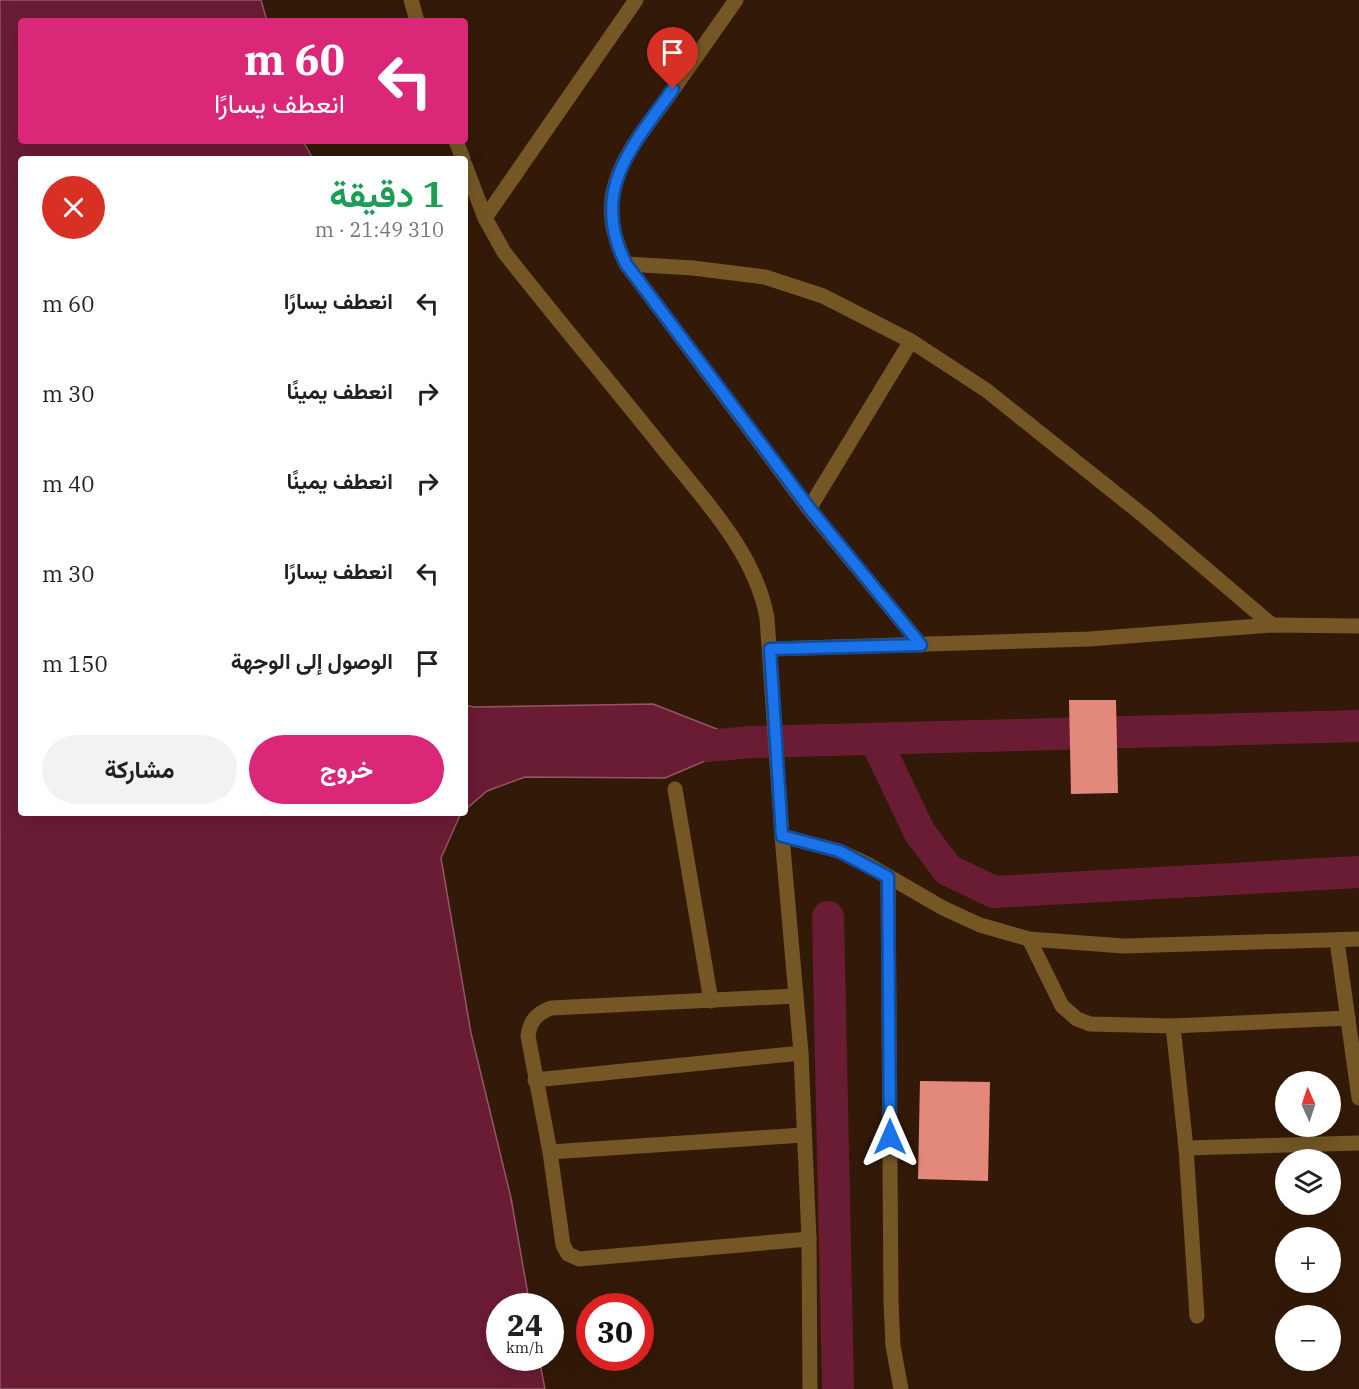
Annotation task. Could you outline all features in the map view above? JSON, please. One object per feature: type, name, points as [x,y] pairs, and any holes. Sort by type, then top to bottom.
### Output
[{"type":"street","points":[[411,0],[416,18]]},
{"type":"street","points":[[485,218],[636,0]]},
{"type":"street","points":[[736,0],[635,143],[620,170],[612,195],[611,218],[616,244],[626,264],[810,509],[921,645]]},
{"type":"street","points":[[468,173],[485,218],[504,252],[721,521],[753,572],[764,598],[770,649],[780,812],[801,1053],[809,1239],[810,1389]]},
{"type":"street","points":[[626,264],[693,268],[765,277],[823,296],[911,342],[986,390],[1144,516],[1272,625]]},
{"type":"street","points":[[810,509],[911,342]]},
{"type":"street","points":[[770,649],[1089,639],[1272,625],[1359,626]]},
{"type":"street","points":[[675,789],[711,1001]]},
{"type":"street","points":[[782,836],[839,851],[980,925],[1029,939],[1124,946],[1359,939]]},
{"type":"street","points":[[888,877],[891,1302],[893,1346],[901,1389]]},
{"type":"street","points":[[1029,939],[1056,997],[1069,1014],[1090,1024],[1173,1026],[1348,1018]]},
{"type":"street","points":[[1337,941],[1359,1098]]},
{"type":"street","points":[[796,996],[551,1008],[539,1013],[532,1021],[528,1036],[550,1152],[563,1245],[565,1251],[572,1257],[579,1259],[809,1239]]},
{"type":"street","points":[[1173,1026],[1186,1148],[1197,1316]]},
{"type":"street","points":[[535,1080],[801,1053]]},
{"type":"street","points":[[550,1152],[803,1135]]},
{"type":"street","points":[[1186,1148],[1359,1143]]},
{"type":"shaded area","points":[[0,0],[261,0],[266,18],[18,18],[18,144],[305,144],[311,156],[18,156],[18,816],[460,816],[441,858],[471,1033],[511,1198],[528,1293],[486,1293],[486,1371],[542,1371],[545,1389],[0,1389]]},
{"type":"shaded area","points":[[653,704],[750,742],[665,778],[525,777],[487,791],[468,807],[468,706]]},
{"type":"building","points":[[1069,700],[1116,700],[1118,793],[1071,794]]},
{"type":"building","points":[[920,1081],[990,1082],[988,1181],[918,1179]]},
{"type":"waterway","points":[[708,746],[750,742],[1359,726]]},
{"type":"waterway","points":[[875,739],[920,833],[948,870],[994,892],[1359,872]]},
{"type":"waterway","points":[[828,917],[838,1389]]},
{"type":"route","points":[[673,89],[635,143],[620,170],[612,195],[611,218],[616,244],[626,264],[810,509],[921,645],[770,649],[782,836],[839,851],[888,877],[890,1137]]}]
